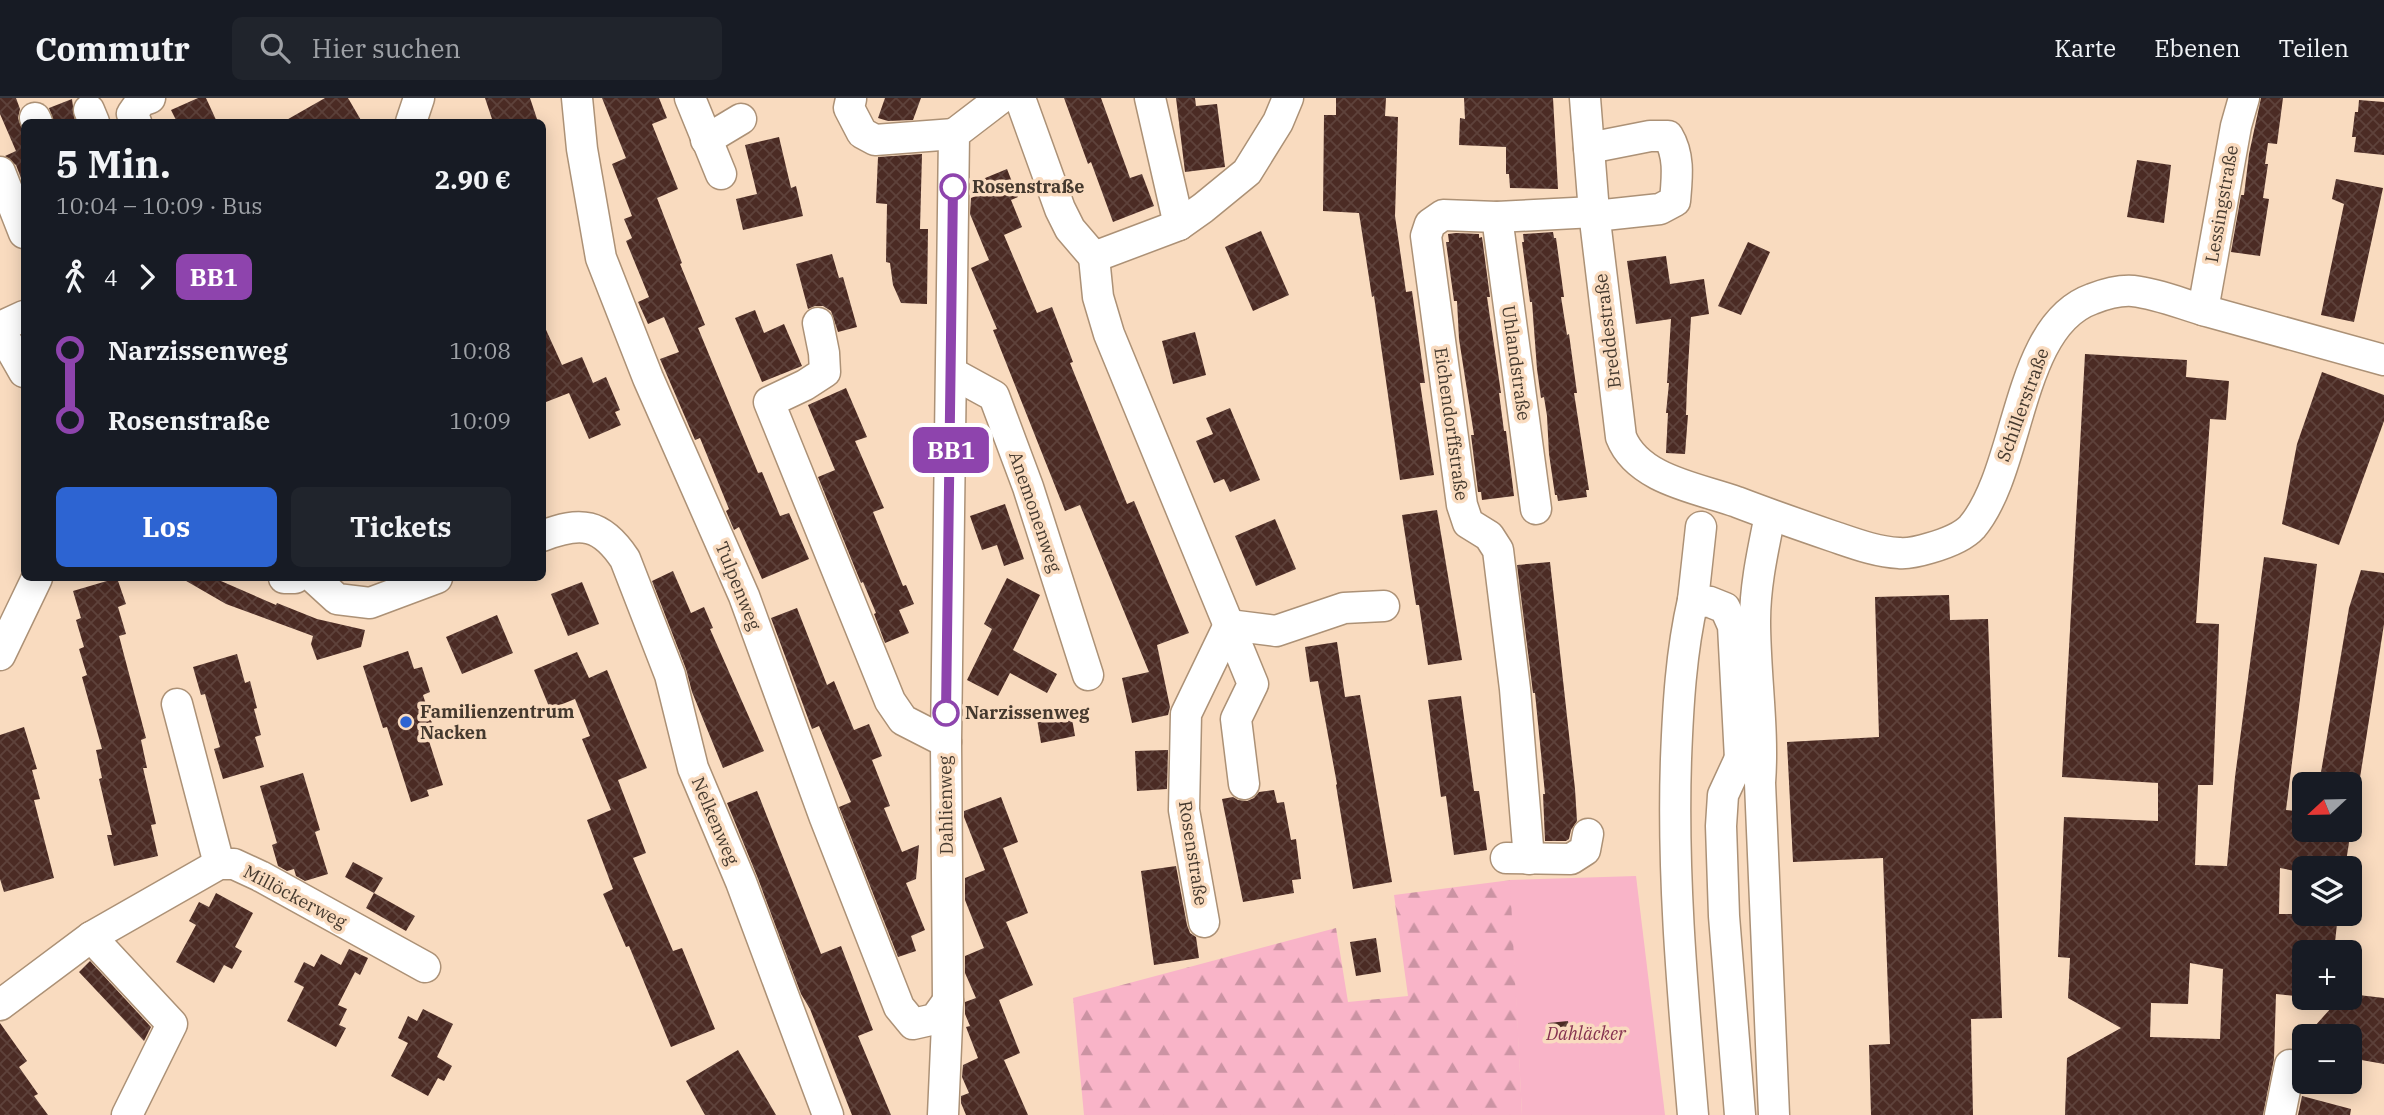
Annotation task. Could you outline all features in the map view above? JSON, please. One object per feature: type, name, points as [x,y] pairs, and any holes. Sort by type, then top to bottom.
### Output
[{"type":"street","points":[[134,119],[132,114],[141,102],[150,98]]},
{"type":"street","points":[[412,119],[419,98]]},
{"type":"street","name":"Tulpenweg","points":[[577,98],[582,149],[601,258],[648,379],[744,596],[825,818],[899,1007],[913,1024],[935,1019],[948,1001]]},
{"type":"street","points":[[690,98],[721,174]]},
{"type":"street","points":[[851,99],[849,108],[862,133],[875,140],[954,134],[1001,98]]},
{"type":"street","points":[[1020,98],[1060,209],[1070,229],[1094,257],[1098,296],[1109,334],[1253,684],[1236,719],[1244,784]]},
{"type":"street","points":[[1150,98],[1179,225]]},
{"type":"street","points":[[1094,257],[1179,225],[1247,172],[1278,122],[1288,98]]},
{"type":"street","name":"Breddestraße","points":[[1585,98],[1595,214],[1621,437],[1637,461],[1692,488],[1728,499]]},
{"type":"street","name":"Lessingstraße","points":[[2203,310],[2236,126],[2244,98]]},
{"type":"street","points":[[706,140],[741,119]]},
{"type":"street","name":"Dahlienweg","points":[[943,1115],[948,1001],[946,742],[954,134]]},
{"type":"street","name":"Eichendorffstraße","points":[[1588,834],[1585,850],[1571,859],[1528,859],[1515,689],[1498,550],[1489,536],[1468,523],[1462,505],[1426,236],[1430,224],[1443,215],[1497,217],[1595,214],[1660,209],[1675,201],[1675,148],[1668,136],[1650,136],[1589,148]]},
{"type":"street","points":[[0,172],[21,225]]},
{"type":"street","name":"Uhlandstraße","points":[[1497,217],[1536,509]]},
{"type":"street","name":"Schillerstraße","points":[[1728,499],[1869,548],[1900,554],[1945,544],[1970,529],[1989,502],[2038,358],[2054,327],[2073,308],[2108,293],[2131,291],[2159,296],[2384,360]]},
{"type":"street","points":[[21,318],[0,328],[21,366]]},
{"type":"street","points":[[818,323],[825,372],[806,385],[769,402],[890,701],[903,720],[946,742]]},
{"type":"street","name":"Anemonenweg","points":[[952,373],[994,396],[1028,487],[1088,675]]},
{"type":"street","points":[[1770,515],[1758,574],[1755,622],[1762,752],[1760,783],[1773,1115]]},
{"type":"street","name":"Nelkenweg","points":[[546,535],[564,528],[582,526],[600,532],[615,544],[625,559],[670,675],[693,768],[741,882],[828,1115]]},
{"type":"street","points":[[1693,1115],[1677,918],[1674,830],[1678,726],[1686,631],[1693,600],[1701,527]]},
{"type":"street","points":[[0,655],[36,581]]},
{"type":"street","points":[[317,581],[337,599],[370,603],[429,581]]},
{"type":"street","points":[[1693,600],[1710,602],[1725,608],[1733,626],[1740,759]]},
{"type":"street","points":[[1229,625],[1276,631],[1344,608],[1384,606]]},
{"type":"street","name":"Rosenstraße","points":[[1204,922],[1184,810],[1186,714],[1229,625]]},
{"type":"street","points":[[177,704],[219,864]]},
{"type":"street","points":[[1740,1115],[1724,916],[1721,826],[1723,794],[1760,716]]},
{"type":"street","name":"Millöckerweg","points":[[0,1005],[91,937],[219,864],[234,864],[260,876],[425,967]]},
{"type":"street","points":[[91,937],[173,1024],[127,1115]]},
{"type":"street","points":[[2280,1115],[2290,1065]]},
{"type":"green space","name":"Dahläcker","points":[[1636,876],[1665,1115],[1522,1115],[1510,880]]},
{"type":"green space","points":[[1511,880],[1522,1115],[1084,1115],[1073,998],[1336,928],[1348,1002],[1408,996],[1394,895]]},
{"type":"building","points":[[0,98],[16,98],[20,109],[18,118],[21,126],[21,178],[16,165],[5,156],[16,151],[0,114]]},
{"type":"building","points":[[198,98],[206,98],[216,119],[176,119],[171,110]]},
{"type":"building","points":[[325,98],[348,98],[360,119],[288,119]]},
{"type":"building","points":[[485,98],[530,98],[537,119],[492,119]]},
{"type":"building","points":[[602,98],[659,98],[667,118],[652,124],[678,189],[657,198],[705,325],[698,328],[758,473],[762,472],[780,516],[789,513],[809,559],[762,579],[739,527],[734,530],[726,511],[729,509],[700,438],[695,440],[660,359],[679,352],[664,317],[648,324],[638,302],[649,297],[626,241],[632,238],[624,219],[632,216],[612,164],[626,158]]},
{"type":"building","points":[[885,98],[921,98],[913,120],[888,121],[878,118]]},
{"type":"building","points":[[1064,98],[1101,98],[1130,178],[1142,174],[1154,206],[1113,222]]},
{"type":"building","points":[[1176,98],[1195,98],[1196,106],[1217,104],[1225,167],[1185,172]]},
{"type":"building","points":[[1336,98],[1386,98],[1385,116],[1398,117],[1395,216],[1406,292],[1412,291],[1425,383],[1420,383],[1434,475],[1400,480],[1374,296],[1372,297],[1359,213],[1323,211],[1324,115],[1336,115]]},
{"type":"building","points":[[1464,98],[1553,98],[1558,189],[1510,188],[1509,174],[1506,174],[1506,147],[1459,145],[1460,118],[1465,119]]},
{"type":"building","points":[[2261,98],[2283,98],[2277,144],[2268,143],[2263,198],[2269,199],[2260,256],[2231,252]]},
{"type":"building","points":[[72,99],[75,119],[53,119],[49,108]]},
{"type":"building","points":[[2359,100],[2384,102],[2384,155],[2354,152],[2356,137],[2352,137]]},
{"type":"building","points":[[779,137],[791,188],[796,186],[803,216],[743,230],[736,199],[757,194],[745,145]]},
{"type":"building","points":[[922,154],[920,229],[928,229],[927,304],[901,303],[893,285],[890,263],[886,262],[887,204],[876,203],[878,157]]},
{"type":"building","points":[[2137,160],[2171,165],[2164,223],[2127,217]]},
{"type":"building","points":[[1007,169],[1018,197],[1011,200],[1022,227],[1004,235],[1037,313],[1052,307],[1073,362],[1070,363],[1127,504],[1134,501],[1189,633],[1157,645],[1170,707],[1168,715],[1132,723],[1122,678],[1149,672],[1080,505],[1065,511],[993,330],[997,329],[971,268],[989,260],[970,214],[971,198],[978,195],[973,183]]},
{"type":"building","points":[[2336,179],[2383,188],[2354,322],[2321,315],[2344,204],[2332,199]]},
{"type":"building","points":[[1261,231],[1289,295],[1253,311],[1225,247]]},
{"type":"building","points":[[1553,232],[1556,238],[1564,297],[1561,297],[1567,335],[1569,334],[1577,393],[1574,393],[1589,490],[1586,490],[1587,497],[1558,501],[1549,454],[1544,397],[1541,398],[1532,302],[1522,242],[1523,234]]},
{"type":"building","points":[[1448,234],[1479,234],[1479,238],[1482,237],[1490,297],[1487,297],[1514,496],[1482,500],[1481,492],[1478,492],[1471,435],[1474,435],[1459,339],[1457,301],[1454,301],[1446,242],[1449,242]]},
{"type":"building","points":[[1748,242],[1770,252],[1741,315],[1718,306]]},
{"type":"building","points":[[832,254],[839,278],[843,277],[857,327],[838,332],[831,311],[823,306],[808,309],[796,264]]},
{"type":"building","points":[[1666,256],[1670,284],[1704,279],[1709,314],[1691,317],[1685,454],[1666,453],[1671,319],[1636,324],[1627,261]]},
{"type":"building","points":[[755,310],[764,333],[784,324],[802,366],[762,382],[735,318]]},
{"type":"building","points":[[546,330],[562,365],[582,357],[593,383],[606,377],[620,410],[615,412],[621,425],[589,439],[569,393],[546,402]]},
{"type":"building","points":[[1195,332],[1206,375],[1173,384],[1162,341]]},
{"type":"building","points":[[2085,354],[2187,360],[2186,377],[2229,381],[2226,420],[2210,419],[2196,623],[2219,624],[2213,785],[2198,785],[2195,865],[2227,866],[2235,777],[2264,557],[2317,564],[2286,810],[2292,811],[2292,842],[2349,842],[2347,856],[2292,856],[2292,870],[2280,868],[2279,914],[2292,914],[2292,926],[2337,926],[2335,940],[2292,940],[2292,996],[2276,994],[2274,1059],[2263,1115],[2065,1115],[2067,1058],[2121,1028],[2068,998],[2070,958],[2058,957],[2064,817],[2158,821],[2158,783],[2062,777]],"holes":[[[2190,963],[2223,969],[2220,1039],[2150,1037],[2151,1003],[2188,1004]]]},
{"type":"building","points":[[2322,372],[2384,395],[2384,421],[2339,545],[2282,524],[2297,444]]},
{"type":"building","points":[[846,388],[867,437],[855,441],[884,508],[873,512],[903,586],[906,585],[914,604],[899,610],[909,633],[885,643],[874,614],[876,613],[818,477],[835,470],[808,405]]},
{"type":"building","points":[[1230,408],[1260,480],[1230,492],[1224,479],[1214,483],[1196,441],[1213,434],[1206,418]]},
{"type":"building","points":[[1005,504],[1024,559],[1004,566],[997,545],[982,550],[970,516]]},
{"type":"building","points":[[1437,510],[1462,660],[1428,665],[1402,515]]},
{"type":"building","points":[[1275,519],[1296,569],[1256,586],[1235,536]]},
{"type":"building","points":[[1550,562],[1577,821],[1566,841],[1545,841],[1545,794],[1535,693],[1517,565]]},
{"type":"building","points":[[2361,570],[2384,573],[2384,624],[2361,772],[2321,772],[2349,608]]},
{"type":"building","points":[[673,571],[691,613],[704,607],[713,628],[710,629],[764,751],[723,768],[652,581]]},
{"type":"building","points":[[1007,578],[1040,595],[1013,650],[1057,674],[1047,693],[1010,673],[998,696],[967,680],[992,629],[984,624]]},
{"type":"building","points":[[107,581],[118,581],[126,604],[118,607],[126,634],[119,636],[146,738],[141,740],[147,768],[143,768],[156,824],[151,825],[158,856],[114,866],[107,835],[112,835],[99,779],[102,778],[96,750],[102,749],[82,677],[87,675],[79,649],[84,647],[76,620],[81,618],[73,591]]},
{"type":"building","points":[[186,581],[221,581],[317,619],[365,630],[361,647],[317,660],[311,644],[313,636],[226,604]]},
{"type":"building","points":[[582,582],[599,624],[568,636],[551,594]]},
{"type":"building","points":[[1949,595],[1950,620],[1988,619],[2002,1018],[1971,1019],[1973,1115],[1871,1115],[1869,1045],[1890,1044],[1883,858],[1793,862],[1787,742],[1879,737],[1875,597]]},
{"type":"building","points":[[797,608],[827,685],[834,681],[854,730],[869,724],[882,756],[872,760],[890,806],[884,808],[902,852],[919,845],[916,879],[906,883],[925,930],[911,936],[916,951],[898,957],[839,807],[851,802],[819,726],[812,729],[771,618]]},
{"type":"building","points":[[497,615],[513,653],[462,674],[446,637]]},
{"type":"building","points":[[1337,642],[1345,697],[1360,695],[1392,882],[1353,889],[1318,681],[1310,682],[1305,647]]},
{"type":"building","name":"Familienzentrum Nacken","points":[[408,651],[414,669],[422,667],[430,692],[423,695],[437,739],[429,741],[443,785],[427,790],[429,796],[411,802],[387,727],[383,728],[363,666]]},
{"type":"building","points":[[577,652],[589,678],[607,670],[647,768],[618,780],[646,853],[633,858],[673,951],[682,948],[715,1029],[671,1047],[629,946],[626,947],[603,894],[613,889],[587,820],[611,810],[582,739],[590,736],[575,699],[550,709],[534,670]]},
{"type":"building","points":[[237,654],[245,683],[250,681],[257,708],[254,709],[261,735],[255,737],[264,767],[223,779],[214,749],[220,747],[205,694],[201,695],[193,667]]},
{"type":"building","points":[[1461,696],[1474,791],[1479,791],[1487,850],[1454,855],[1446,796],[1441,797],[1428,700]]},
{"type":"building","points":[[1070,707],[1075,736],[1041,743],[1036,713]]},
{"type":"building","points":[[24,727],[37,769],[32,770],[40,799],[34,800],[54,878],[4,892],[0,879],[0,735]]},
{"type":"building","points":[[1168,750],[1167,789],[1137,791],[1135,751]]},
{"type":"building","points":[[303,773],[320,830],[315,832],[328,874],[305,881],[296,876],[294,869],[287,871],[278,866],[272,845],[277,843],[260,786]]},
{"type":"building","points":[[1274,790],[1277,803],[1284,802],[1291,840],[1296,839],[1301,879],[1292,880],[1294,893],[1243,902],[1222,799],[1233,797],[1247,801],[1259,792]]},
{"type":"building","points":[[757,791],[821,954],[841,946],[873,1030],[858,1036],[891,1115],[852,1115],[810,1009],[801,994],[727,803]]},
{"type":"building","points":[[1001,797],[1018,842],[1003,848],[1028,913],[1006,922],[1033,985],[999,1000],[1020,1053],[1004,1060],[1028,1115],[966,1115],[961,1096],[969,1093],[962,1077],[963,1065],[978,1058],[966,1027],[970,1026],[965,1014],[965,1002],[976,998],[965,973],[965,956],[984,948],[965,900],[965,878],[985,870],[964,811]]},
{"type":"building","points":[[353,862],[383,878],[374,893],[345,877]]},
{"type":"building","points":[[1176,866],[1187,925],[1190,933],[1196,937],[1199,958],[1154,965],[1141,871]]},
{"type":"building","points":[[216,893],[253,913],[235,947],[242,951],[232,969],[224,965],[214,983],[176,962],[196,925],[189,921],[199,902],[209,907]]},
{"type":"building","points":[[374,893],[415,916],[406,931],[366,908]]},
{"type":"building","points":[[1376,938],[1381,972],[1356,976],[1350,942]]},
{"type":"building","points":[[349,949],[368,958],[360,975],[355,972],[338,1005],[347,1009],[339,1025],[346,1028],[336,1047],[287,1021],[304,987],[294,982],[304,962],[314,967],[321,954],[341,965]]},
{"type":"building","points":[[90,961],[151,1027],[144,1041],[79,972]]},
{"type":"building","points":[[2362,995],[2384,998],[2384,1064],[2362,1060],[2362,1024],[2317,1024],[2329,1010],[2362,1010]]},
{"type":"building","points":[[423,1009],[453,1024],[437,1057],[452,1066],[444,1081],[438,1078],[428,1096],[391,1076],[408,1043],[398,1038],[408,1016],[417,1021]]},
{"type":"building","points":[[1568,1021],[1570,1037],[1550,1040],[1548,1023]]},
{"type":"building","points":[[0,1023],[27,1061],[19,1067],[38,1094],[34,1096],[48,1115],[0,1115]]},
{"type":"building","points":[[738,1050],[776,1115],[705,1115],[686,1081]]},
{"type":"building","points":[[2302,1096],[2351,1109],[2350,1115],[2298,1115]]},
{"type":"bus line","name":"BB1","points":[[946,713],[953,187]]},
{"type":"place","name":"Rosenstraße","points":[[953,187]]},
{"type":"place","name":"Narzissenweg","points":[[946,713]]},
{"type":"place","name":"Familienzentrum Nacken","points":[[406,722]]}]
